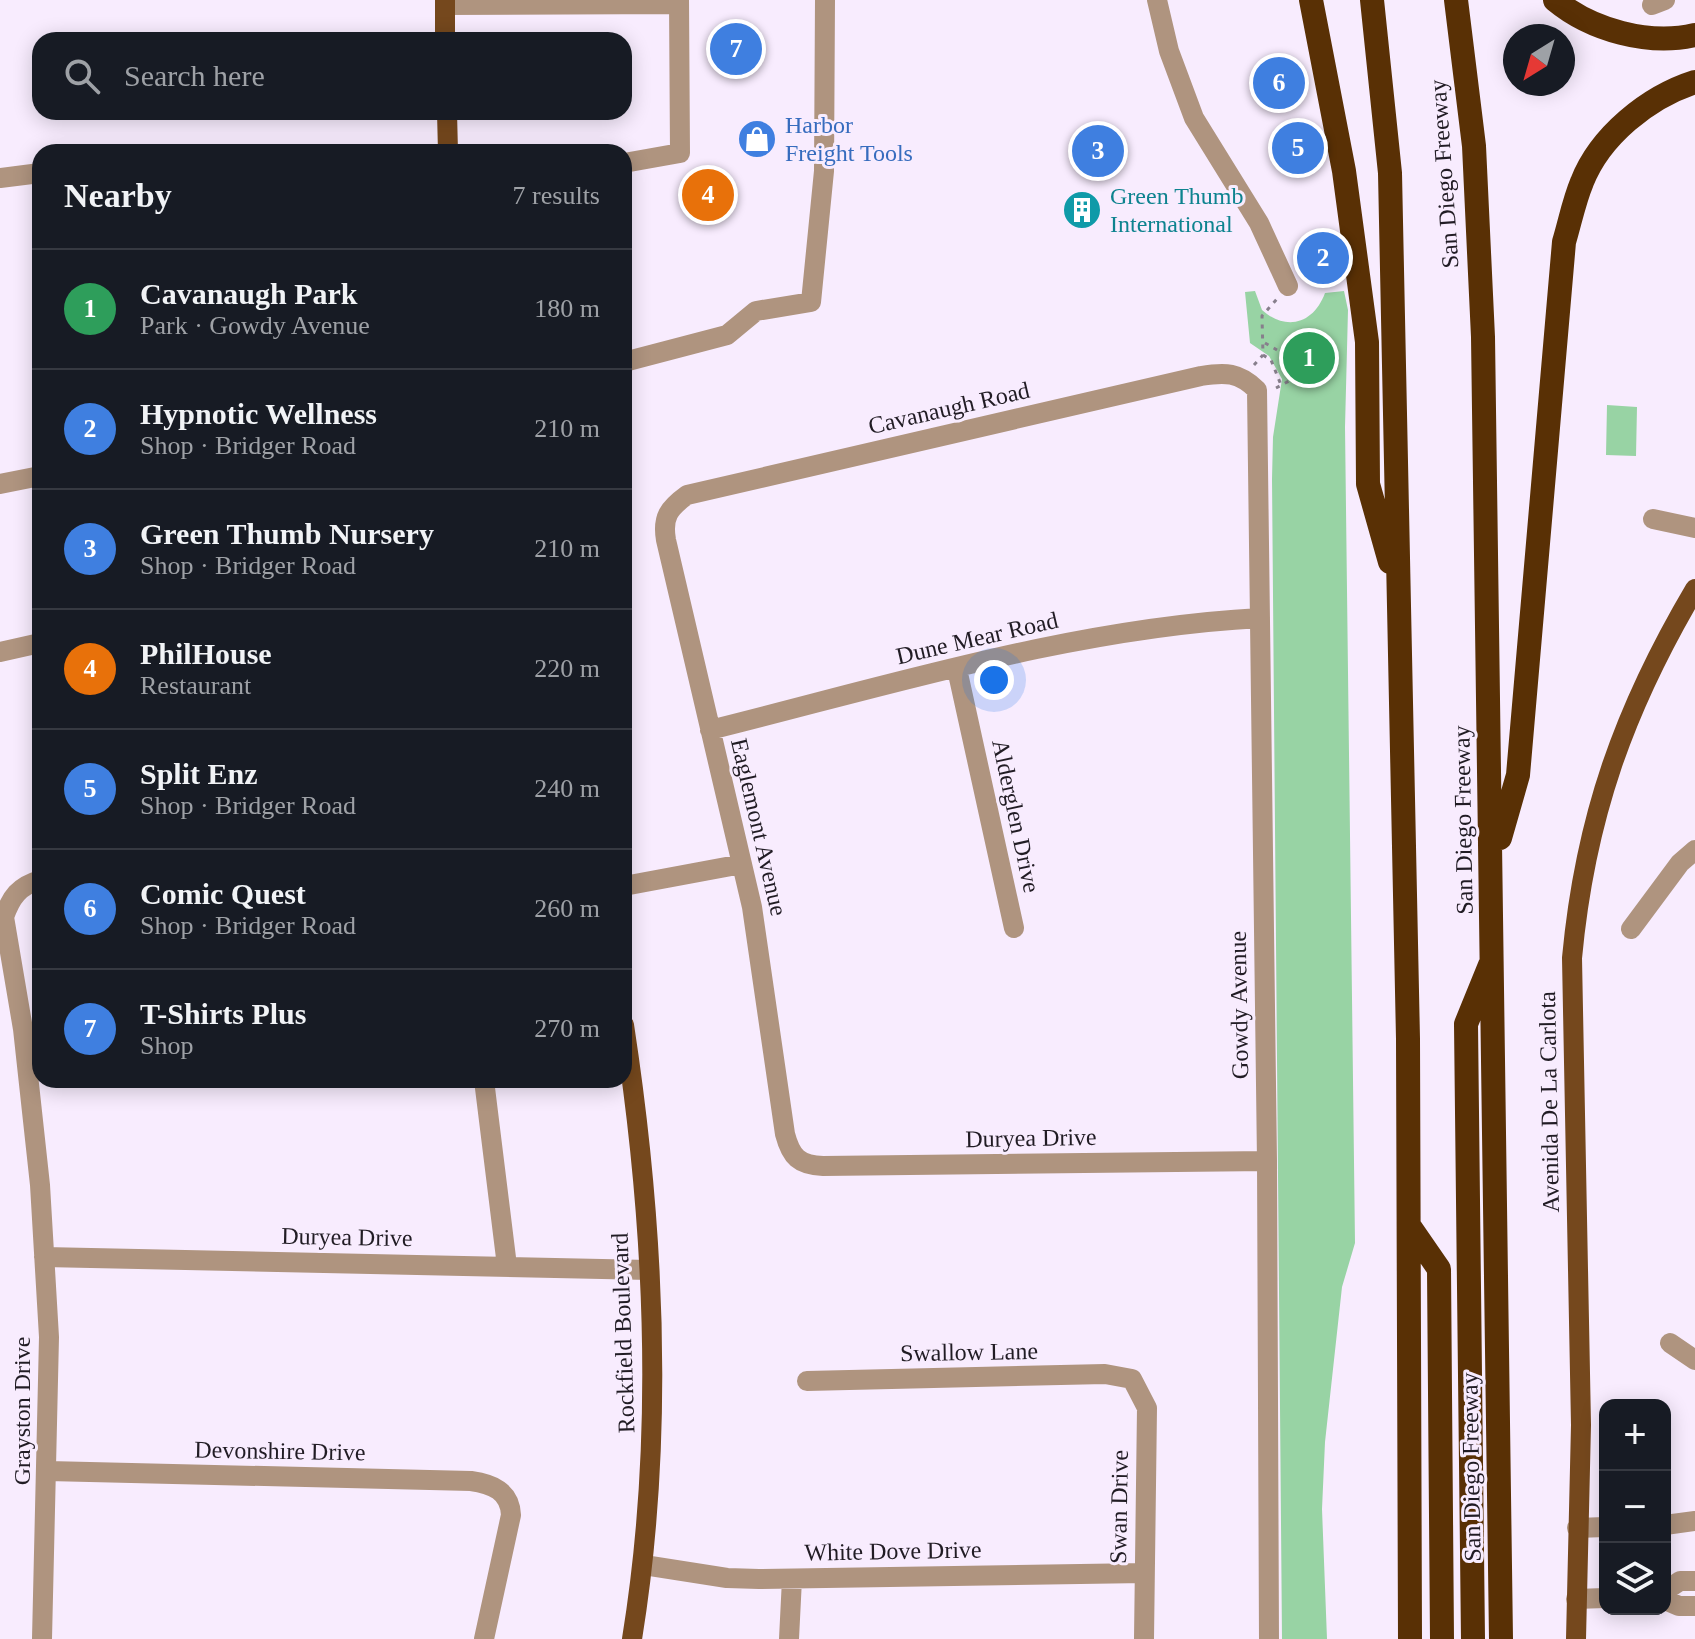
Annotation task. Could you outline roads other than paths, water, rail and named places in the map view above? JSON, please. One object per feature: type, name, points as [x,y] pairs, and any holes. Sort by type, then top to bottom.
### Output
[{"type":"highway","points":[[1311,0],[1344,171],[1367,342],[1368,484],[1400,595]]},
{"type":"highway","points":[[1372,0],[1390,173],[1400,595],[1410,1227],[1410,1639]]},
{"type":"highway","name":"San Diego Freeway","points":[[1456,0],[1474,146],[1483,337],[1493,864],[1501,1639]]},
{"type":"highway","points":[[1555,0],[1570,12],[1601,26],[1639,36],[1695,35]]},
{"type":"highway","points":[[1493,864],[1518,775],[1564,242],[1582,180],[1603,146],[1650,103],[1695,82]]},
{"type":"highway","points":[[1473,1639],[1466,1024],[1494,955]]},
{"type":"highway","points":[[1410,1227],[1439,1269],[1442,1639]]},
{"type":"main road","points":[[445,2],[445,32]]},
{"type":"main road","points":[[447,120],[448,144]]},
{"type":"main road","name":"Avenida De La Carlota","points":[[1576,1639],[1581,1425],[1572,958],[1578,890],[1594,818],[1610,766],[1641,691],[1695,589]]},
{"type":"main road","name":"Rockfield Boulevard","points":[[632,1075],[649,1270],[654,1422],[644,1565],[632,1639]]},
{"type":"street","points":[[632,360],[727,335],[756,311],[811,302],[824,171],[825,0]]},
{"type":"street","points":[[1157,0],[1169,51],[1194,118],[1259,223],[1288,286]]},
{"type":"street","points":[[445,2],[679,2],[680,153],[632,162]]},
{"type":"street","points":[[0,178],[32,174]]},
{"type":"street","name":"Cavanaugh Road","points":[[670,507],[687,495],[1201,376],[1222,372],[1244,376]]},
{"type":"street","name":"Gowdy Avenue","points":[[1244,376],[1258,393],[1269,1639]]},
{"type":"street","points":[[0,484],[32,478]]},
{"type":"street","name":"Eaglemont Avenue","points":[[670,507],[663,524],[742,864],[760,952],[785,1134],[797,1159]]},
{"type":"street","points":[[1653,519],[1695,528]]},
{"type":"street","name":"Dune Mear Road","points":[[710,730],[1128,629],[1260,618]]},
{"type":"street","points":[[0,652],[32,645]]},
{"type":"street","name":"Alderglen Drive","points":[[957,669],[1014,928]]},
{"type":"street","points":[[1631,929],[1680,863],[1695,850]]},
{"type":"street","points":[[632,885],[742,864]]},
{"type":"street","name":"Grayston Drive","points":[[32,882],[24,885],[10,899],[4,917],[23,1029],[44,1257],[50,1386],[42,1639]]},
{"type":"street","points":[[485,1088],[507,1266]]},
{"type":"street","name":"Duryea Drive","points":[[797,1159],[807,1165],[823,1166],[1267,1161]]},
{"type":"street","name":"Duryea Drive","points":[[44,1257],[649,1270]]},
{"type":"street","points":[[1670,1343],[1695,1360]]},
{"type":"street","name":"Swallow Lane","points":[[807,1381],[1105,1374],[1132,1379]]},
{"type":"street","name":"Swan Drive","points":[[1132,1379],[1147,1408],[1144,1639]]},
{"type":"street","name":"Devonshire Drive","points":[[48,1471],[471,1481],[493,1486],[506,1496],[511,1515],[484,1639]]},
{"type":"street","points":[[1577,1528],[1599,1527]]},
{"type":"street","name":"White Dove Drive","points":[[644,1565],[727,1578],[1144,1573]]},
{"type":"street","points":[[789,1639],[792,1579]]},
{"type":"street","points":[[1671,1590],[1680,1581],[1695,1581]]},
{"type":"street","points":[[1671,1596],[1695,1595]]},
{"type":"street","points":[[1576,1599],[1599,1598]]},
{"type":"street","points":[[1671,1600],[1679,1606],[1695,1606]]},
{"type":"place","name":"T-Shirts Plus","points":[[736,49]]},
{"type":"place","name":"Comic Quest","points":[[1279,83]]},
{"type":"place","name":"Harbor Freight Tools","points":[[757,139]]},
{"type":"place","name":"Split Enz","points":[[1298,148]]},
{"type":"place","name":"Green Thumb Nursery","points":[[1098,151]]},
{"type":"place","name":"PhilHouse","points":[[708,195]]},
{"type":"place","name":"Green Thumb International","points":[[1082,210]]},
{"type":"place","name":"Hypnotic Wellness","points":[[1323,258]]},
{"type":"place","name":"Cavanaugh Park","points":[[1309,358]]}]
